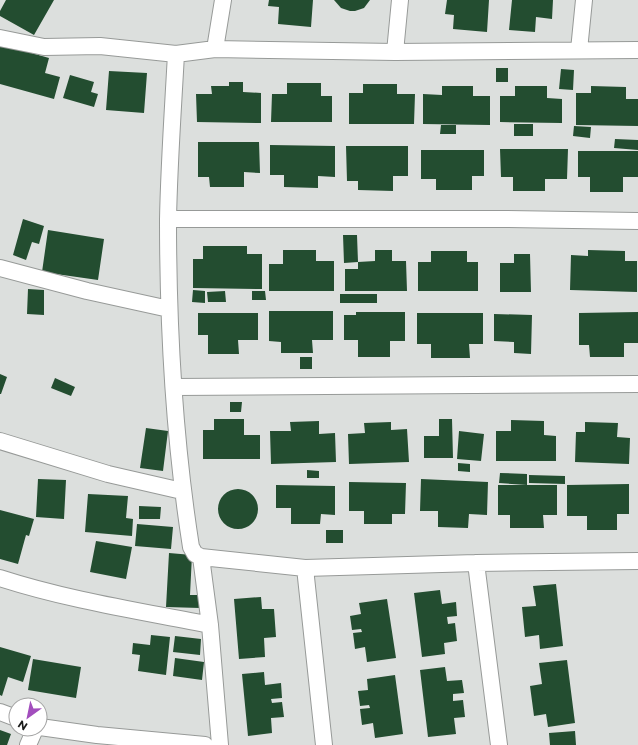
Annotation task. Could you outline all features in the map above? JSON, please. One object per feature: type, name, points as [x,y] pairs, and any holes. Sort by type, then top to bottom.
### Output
[{"type":"street","points":[[216,49],[223,0]]},
{"type":"street","points":[[395,52],[400,0]]},
{"type":"street","points":[[579,50],[584,0]]},
{"type":"street","points":[[0,38],[44,47],[100,46],[176,54],[216,49],[395,52],[638,50]]},
{"type":"street","points":[[176,54],[168,219],[169,309],[182,491],[191,547],[195,554],[201,557],[305,568],[476,563],[638,561]]},
{"type":"street","points":[[168,219],[506,219],[638,221]]},
{"type":"street","points":[[0,268],[88,291],[169,309]]},
{"type":"street","points":[[174,387],[638,384]]},
{"type":"street","points":[[0,441],[108,474],[182,491]]},
{"type":"street","points":[[201,557],[210,625],[220,745]]},
{"type":"street","points":[[476,563],[499,745]]},
{"type":"street","points":[[305,568],[324,745]]},
{"type":"street","points":[[0,578],[26,586],[106,604],[210,625]]},
{"type":"street","points":[[48,728],[97,735],[205,745]]},
{"type":"building","points":[[6,0],[54,0],[34,35],[0,16],[0,11]]},
{"type":"building","points":[[269,0],[313,0],[311,27],[278,24],[279,7],[268,6]]},
{"type":"building","points":[[334,0],[370,0],[364,8],[350,11],[341,8]]},
{"type":"building","points":[[447,0],[489,0],[487,32],[453,29],[454,15],[445,14]]},
{"type":"building","points":[[512,0],[553,0],[552,19],[536,17],[535,32],[509,30]]},
{"type":"building","points":[[0,44],[49,58],[45,73],[60,77],[54,99],[0,84]]},
{"type":"building","points":[[496,68],[508,68],[508,82],[496,82]]},
{"type":"building","points":[[561,69],[574,70],[573,90],[559,89]]},
{"type":"building","points":[[109,71],[147,73],[144,113],[106,110]]},
{"type":"building","points":[[70,75],[94,82],[91,92],[98,94],[94,107],[63,98]]},
{"type":"building","points":[[229,82],[243,82],[243,92],[261,93],[261,123],[197,122],[196,94],[212,94],[211,86],[229,86]]},
{"type":"building","points":[[287,83],[321,83],[321,96],[332,96],[332,122],[271,122],[272,94],[287,94]]},
{"type":"building","points":[[363,84],[397,84],[397,94],[415,94],[414,124],[349,124],[349,93],[363,93]]},
{"type":"building","points":[[442,86],[473,86],[473,96],[490,96],[490,125],[423,124],[423,94],[442,95]]},
{"type":"building","points":[[515,86],[547,86],[547,98],[562,99],[562,123],[500,122],[500,96],[515,96]]},
{"type":"building","points":[[591,86],[626,87],[626,99],[638,99],[638,126],[576,125],[576,93],[591,93]]},
{"type":"building","points":[[514,124],[533,124],[533,136],[514,136]]},
{"type":"building","points":[[441,125],[456,125],[456,134],[440,134]]},
{"type":"building","points":[[574,126],[591,127],[590,138],[573,136]]},
{"type":"building","points":[[615,139],[638,140],[638,150],[614,148]]},
{"type":"building","points":[[198,142],[259,142],[260,173],[244,172],[244,187],[210,187],[209,177],[198,177]]},
{"type":"building","points":[[270,145],[335,146],[335,177],[318,176],[318,188],[284,187],[284,175],[270,175]]},
{"type":"building","points":[[346,146],[408,146],[408,176],[393,176],[393,191],[358,190],[358,181],[347,181]]},
{"type":"building","points":[[500,149],[568,149],[567,179],[545,179],[545,191],[513,191],[513,177],[501,177]]},
{"type":"building","points":[[421,150],[484,150],[484,176],[472,176],[472,190],[436,190],[436,179],[421,179]]},
{"type":"building","points":[[578,151],[638,151],[638,177],[623,177],[623,192],[590,192],[590,177],[578,177]]},
{"type":"building","points":[[23,219],[44,226],[39,244],[32,242],[26,260],[13,255]]},
{"type":"building","points":[[48,230],[104,239],[98,280],[42,272]]},
{"type":"building","points":[[343,235],[357,235],[358,262],[344,263]]},
{"type":"building","points":[[203,246],[247,246],[247,254],[262,254],[262,289],[193,288],[193,259],[203,259]]},
{"type":"building","points":[[283,250],[316,250],[316,261],[334,261],[334,291],[269,291],[269,264],[283,264]]},
{"type":"building","points":[[375,250],[392,250],[392,261],[406,261],[407,291],[345,291],[345,269],[358,269],[358,262],[375,261]]},
{"type":"building","points":[[588,250],[625,251],[625,261],[637,261],[637,292],[570,290],[571,255],[588,256]]},
{"type":"building","points":[[431,251],[467,251],[467,262],[478,262],[478,291],[418,291],[418,262],[431,262]]},
{"type":"building","points":[[514,254],[530,254],[531,292],[500,292],[500,263],[514,263]]},
{"type":"building","points":[[28,289],[44,290],[44,315],[27,314]]},
{"type":"building","points":[[193,290],[205,291],[205,303],[192,302]]},
{"type":"building","points":[[225,291],[226,302],[208,302],[207,292]]},
{"type":"building","points":[[252,291],[265,291],[266,300],[252,300]]},
{"type":"building","points":[[340,294],[377,294],[377,303],[340,303]]},
{"type":"building","points":[[269,311],[333,311],[333,340],[312,340],[313,353],[281,353],[281,342],[269,341]]},
{"type":"building","points":[[356,312],[405,312],[405,341],[390,341],[390,357],[358,357],[358,340],[344,340],[344,315],[356,315]]},
{"type":"building","points":[[638,312],[638,343],[624,343],[624,357],[590,357],[589,345],[579,345],[579,313]]},
{"type":"building","points":[[198,313],[258,313],[258,340],[238,340],[239,354],[208,354],[208,335],[198,335]]},
{"type":"building","points":[[417,313],[483,313],[483,344],[469,344],[470,358],[431,358],[431,344],[417,344]]},
{"type":"building","points":[[494,314],[532,315],[531,354],[514,353],[514,342],[494,341]]},
{"type":"building","points":[[300,357],[312,357],[312,369],[300,369]]},
{"type":"building","points":[[0,374],[7,377],[1,394],[0,394]]},
{"type":"building","points":[[55,378],[75,387],[71,396],[51,388]]},
{"type":"building","points":[[230,402],[242,402],[241,412],[230,412]]},
{"type":"building","points":[[214,419],[244,419],[244,435],[260,435],[260,459],[203,459],[203,430],[214,430]]},
{"type":"building","points":[[439,419],[452,419],[453,458],[424,458],[424,436],[439,436]]},
{"type":"building","points":[[511,420],[544,421],[544,435],[556,436],[556,461],[496,461],[496,431],[511,431]]},
{"type":"building","points":[[319,421],[319,434],[335,433],[336,462],[271,464],[270,431],[291,431],[290,422]]},
{"type":"building","points":[[391,422],[391,430],[407,429],[409,462],[349,464],[348,434],[365,433],[364,423]]},
{"type":"building","points":[[585,422],[618,423],[617,437],[630,438],[629,464],[575,462],[576,432],[585,432]]},
{"type":"building","points":[[146,428],[168,431],[163,471],[140,468]]},
{"type":"building","points":[[459,431],[484,434],[481,461],[457,459]]},
{"type":"building","points":[[458,463],[470,464],[470,472],[458,471]]},
{"type":"building","points":[[307,470],[319,471],[319,478],[307,478]]},
{"type":"building","points":[[500,473],[527,474],[527,485],[499,483]]},
{"type":"building","points":[[529,475],[565,476],[565,484],[529,483]]},
{"type":"building","points":[[38,479],[66,480],[64,519],[36,517]]},
{"type":"building","points":[[421,479],[488,482],[487,515],[469,514],[468,528],[438,527],[438,511],[420,511]]},
{"type":"building","points":[[349,482],[406,483],[405,514],[392,514],[392,524],[364,524],[364,511],[349,511]]},
{"type":"building","points":[[629,484],[629,514],[617,514],[617,530],[587,530],[587,516],[567,516],[567,485]]},
{"type":"building","points":[[276,485],[335,486],[335,515],[321,514],[320,524],[291,524],[291,508],[276,508]]},
{"type":"building","points":[[498,485],[557,485],[557,515],[543,515],[544,528],[510,528],[510,515],[498,515]]},
{"type":"building","points":[[238,489],[246,491],[252,495],[256,501],[258,509],[256,517],[252,523],[246,527],[238,529],[230,527],[224,523],[220,517],[218,509],[220,501],[224,495],[230,491]]},
{"type":"building","points":[[88,494],[128,496],[126,518],[133,519],[132,536],[85,532]]},
{"type":"building","points":[[139,506],[161,507],[160,519],[139,519]]},
{"type":"building","points":[[0,510],[34,519],[29,536],[26,535],[18,564],[0,559]]},
{"type":"building","points":[[137,524],[173,527],[171,549],[135,546]]},
{"type":"building","points":[[326,530],[343,530],[343,543],[326,543]]},
{"type":"building","points":[[96,541],[132,547],[126,579],[90,572]]},
{"type":"building","points":[[169,553],[192,555],[190,595],[200,595],[200,608],[166,607]]},
{"type":"building","points":[[556,584],[563,646],[540,649],[539,635],[525,637],[522,607],[536,606],[533,586]]},
{"type":"building","points":[[440,590],[442,604],[456,602],[457,616],[447,617],[448,624],[455,623],[457,641],[444,643],[445,654],[422,657],[414,593]]},
{"type":"building","points":[[261,597],[262,609],[274,609],[276,637],[264,638],[265,657],[239,659],[234,599]]},
{"type":"building","points":[[387,599],[396,658],[367,662],[365,647],[355,649],[353,633],[362,632],[361,629],[352,630],[350,616],[361,614],[359,603]]},
{"type":"building","points":[[151,635],[170,637],[166,675],[138,671],[140,655],[132,654],[133,643],[150,645]]},
{"type":"building","points":[[175,636],[201,639],[200,655],[173,652]]},
{"type":"building","points":[[0,647],[31,656],[23,682],[8,677],[2,696],[0,695]]},
{"type":"building","points":[[175,658],[204,662],[202,680],[173,676]]},
{"type":"building","points":[[33,659],[81,667],[76,698],[28,690]]},
{"type":"building","points":[[567,660],[575,723],[548,727],[546,714],[534,716],[530,686],[542,684],[539,663]]},
{"type":"building","points":[[445,667],[447,681],[462,680],[464,693],[453,694],[453,701],[463,700],[465,717],[454,718],[456,734],[428,737],[420,670]]},
{"type":"building","points":[[264,672],[265,685],[281,683],[282,698],[271,699],[272,703],[282,702],[284,717],[271,718],[272,733],[248,736],[242,674]]},
{"type":"building","points":[[395,675],[403,734],[375,738],[373,723],[362,725],[360,709],[370,708],[369,705],[360,706],[358,691],[368,690],[367,679]]},
{"type":"building","points":[[0,730],[8,733],[8,737],[10,737],[7,745],[0,745]]},
{"type":"building","points":[[575,731],[576,745],[550,745],[549,733]]}]
